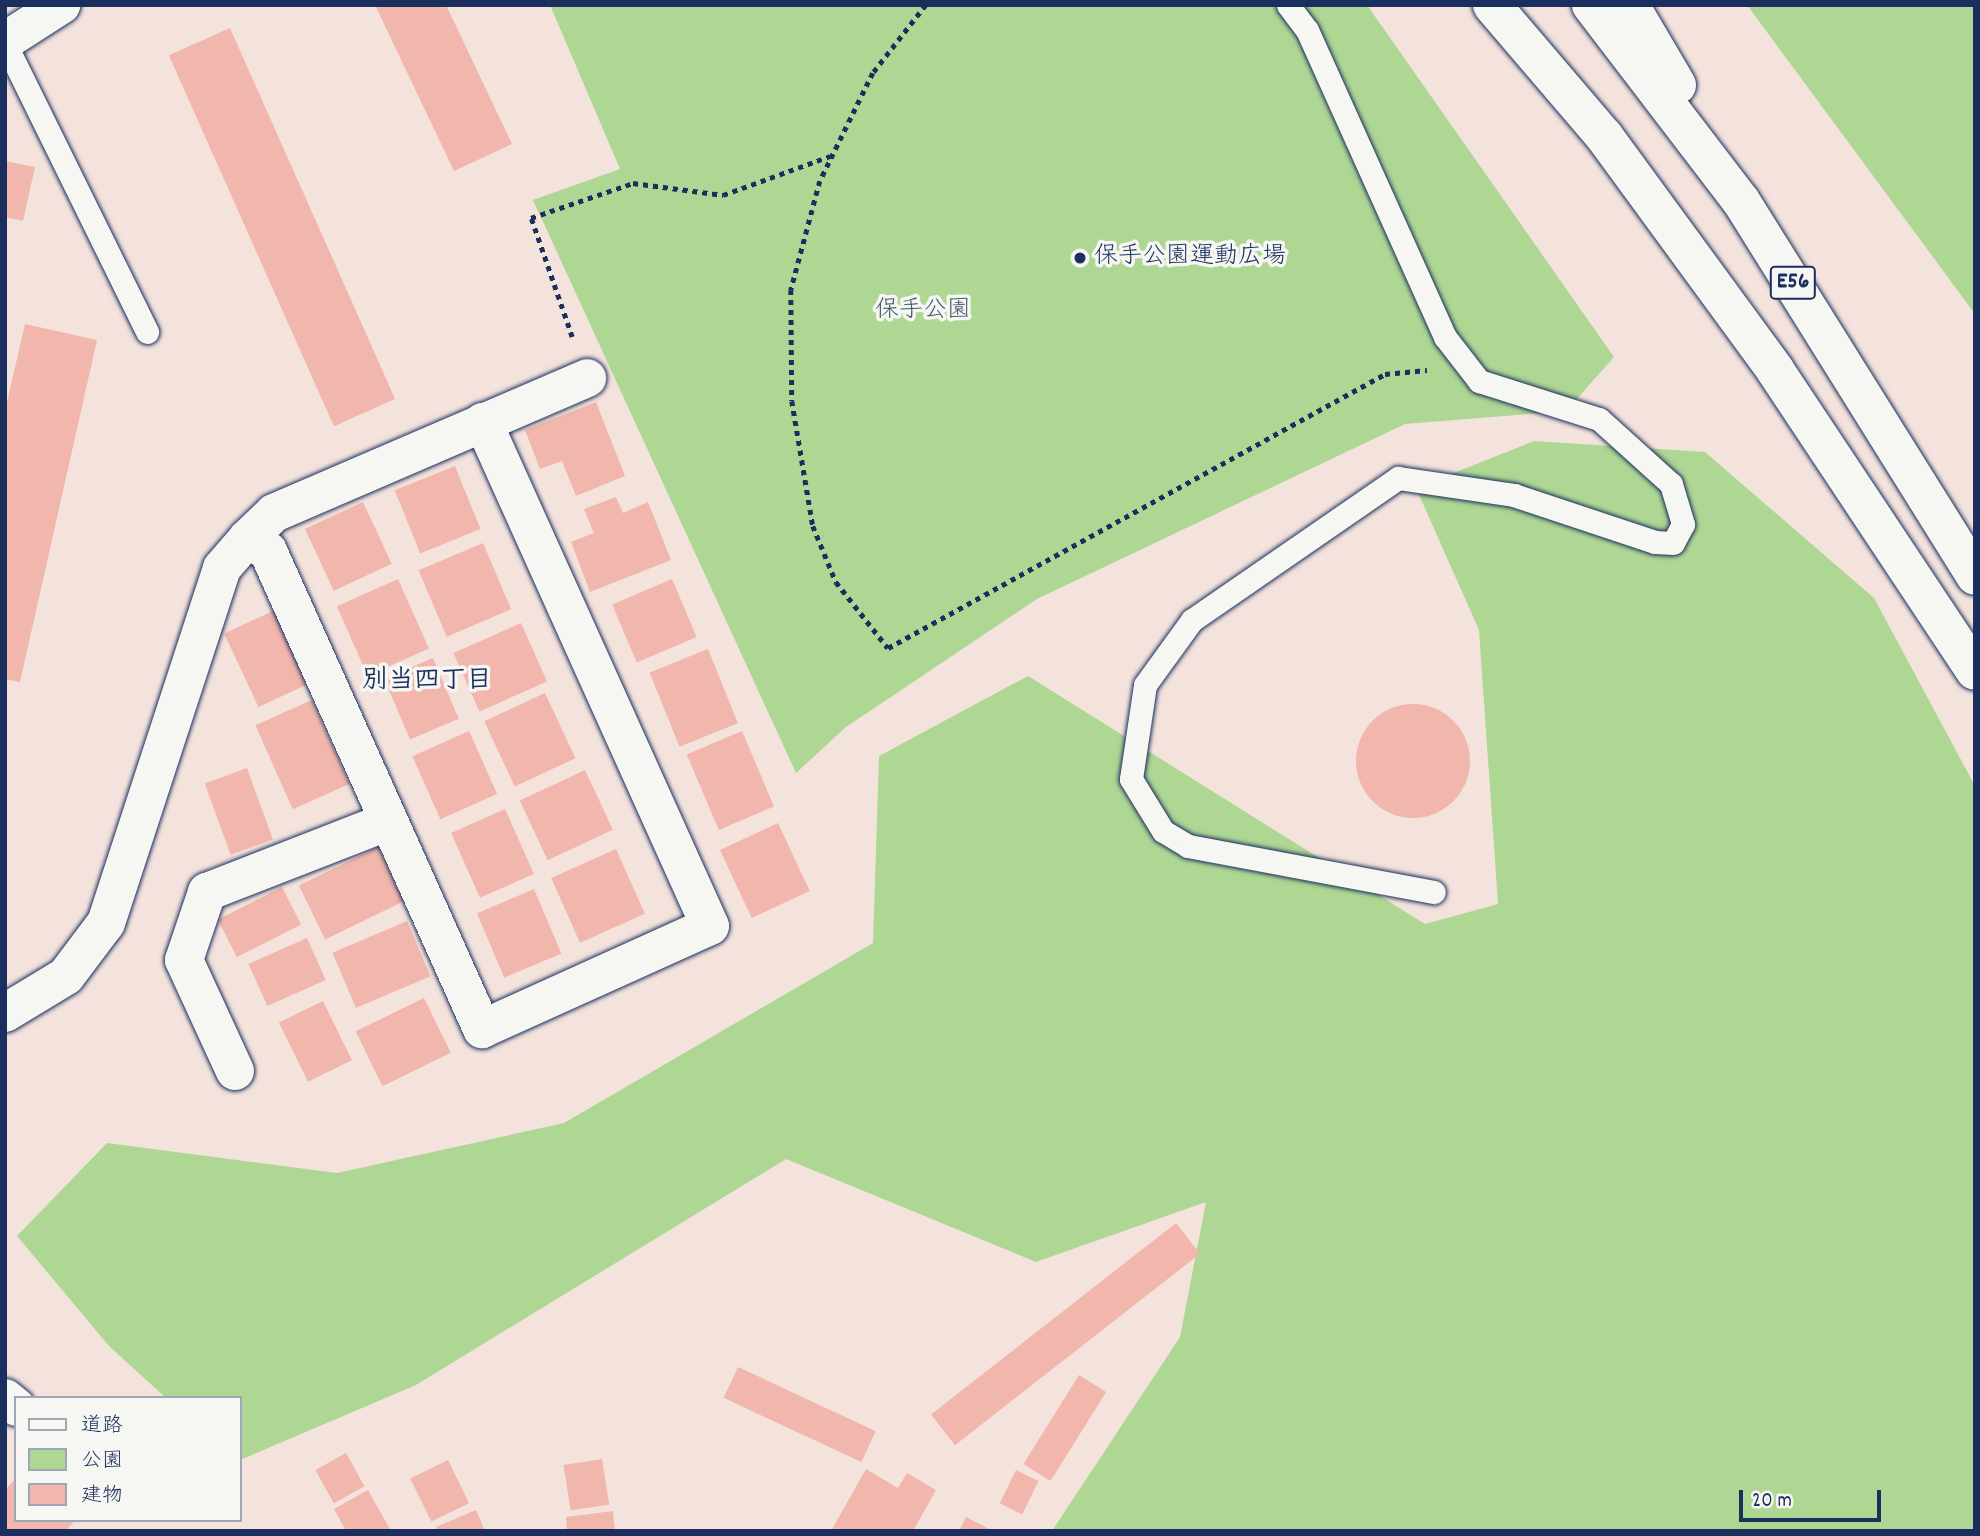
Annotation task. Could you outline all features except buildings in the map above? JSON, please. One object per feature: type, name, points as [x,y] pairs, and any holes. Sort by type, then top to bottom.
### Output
[{"type":"main road","points":[[5,42],[61,5]]},
{"type":"main road","points":[[1492,5],[1604,136],[1775,370],[1975,671]]},
{"type":"main road","name":"E56","points":[[1591,5],[1741,201],[1975,576]]},
{"type":"main road","points":[[1630,5],[1741,201]]},
{"type":"main road","points":[[5,1013],[66,976],[106,923],[222,568],[247,538],[274,513],[587,378]]},
{"type":"main road","points":[[247,538],[268,551],[482,1029],[710,926],[483,422]]},
{"type":"main road","points":[[235,1072],[184,960],[207,892],[390,821]]},
{"type":"lane","points":[[1288,5],[1307,30],[1445,337],[1479,381],[1599,419],[1671,484],[1683,524],[1673,543],[1514,495],[1398,478],[1192,620],[1146,685],[1131,779],[1163,831],[1188,846],[1434,892]]},
{"type":"lane","points":[[5,42],[147,332]]},
{"type":"path","points":[[926,5],[873,73],[832,156],[791,290],[792,401],[813,526],[836,582],[888,648],[1385,374],[1422,372],[1461,358]]},
{"type":"path","points":[[587,378],[531,218],[633,183],[723,195],[832,156]]},
{"type":"green space","name":"保手公園","points":[[550,5],[1367,5],[1614,357],[1566,411],[1405,424],[1037,599],[846,727],[796,773],[533,200],[620,169]]},
{"type":"green space","points":[[1747,5],[1975,5],[1975,314]]},
{"type":"green space","points":[[1534,441],[1705,452],[1874,598],[1975,786],[1975,1531],[1052,1531],[1180,1337],[1206,1202],[1036,1262],[786,1159],[416,1385],[242,1459],[242,1396],[164,1396],[109,1346],[17,1236],[107,1143],[337,1173],[564,1123],[873,943],[879,756],[1028,676],[1425,924],[1498,904],[1479,630],[1416,488]]},
{"type":"place","name":"保手公園運動広場","points":[[1080,258]]},
{"type":"district","name":"別当四丁目","points":[[427,682]]}]
